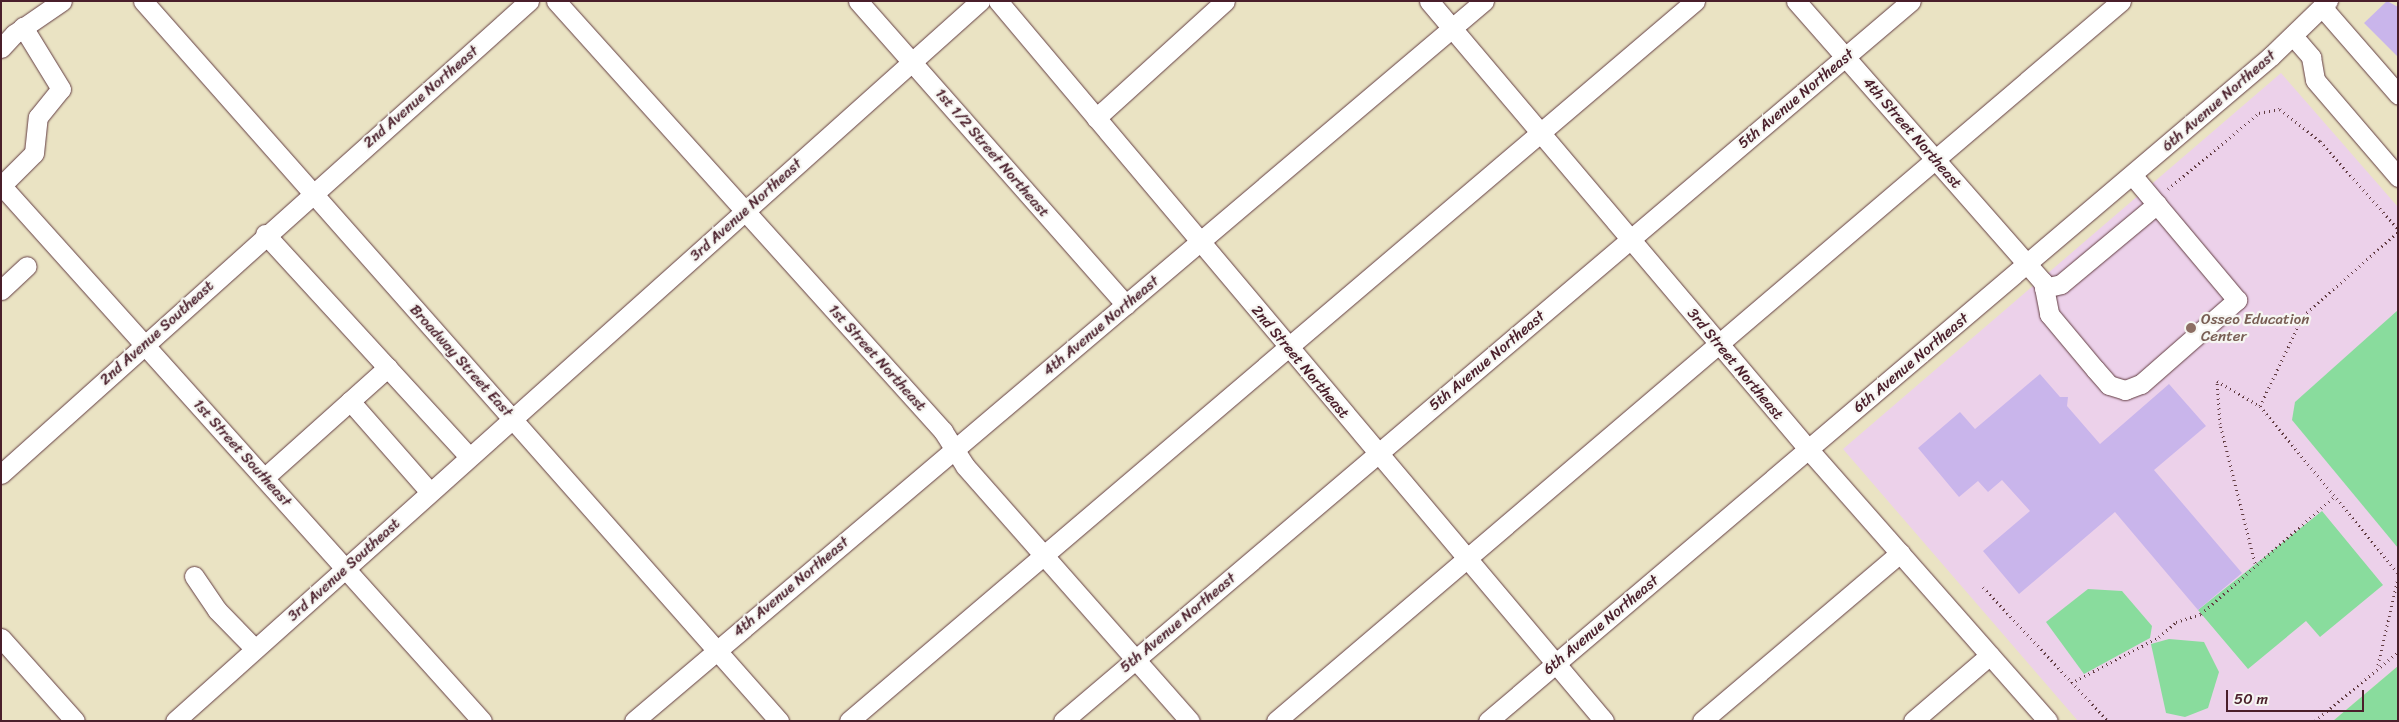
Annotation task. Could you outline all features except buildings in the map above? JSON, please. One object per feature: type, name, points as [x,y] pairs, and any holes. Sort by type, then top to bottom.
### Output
[{"type":"street","points":[[1,48],[23,27],[62,1]]},
{"type":"street","name":"Broadway Street East","points":[[143,1],[779,721]]},
{"type":"street","name":"2nd Avenue Northeast","points":[[312,192],[529,1]]},
{"type":"street","name":"1st Street Northeast","points":[[556,1],[745,210],[1190,721]]},
{"type":"street","name":"1st 1/2 Street Northeast","points":[[858,1],[1126,305]]},
{"type":"street","name":"3rd Avenue Northeast","points":[[512,418],[980,1]]},
{"type":"street","name":"2nd Street Northeast","points":[[998,1],[1554,665],[1604,721]]},
{"type":"street","points":[[1096,118],[1225,1]]},
{"type":"street","name":"3rd Street Northeast","points":[[1428,1],[1809,450],[2048,721]]},
{"type":"street","name":"4th Avenue Northeast","points":[[634,721],[1484,1]]},
{"type":"street","points":[[849,721],[1043,553],[1288,348],[1539,132],[1695,1]]},
{"type":"street","name":"4th Street Northeast","points":[[1796,1],[2027,265],[2044,288]]},
{"type":"street","name":"5th Avenue Northeast","points":[[1062,721],[1911,1]]},
{"type":"street","points":[[1276,721],[1717,342],[1936,161],[2121,1]]},
{"type":"street","points":[[2326,4],[2398,94]]},
{"type":"street","name":"6th Avenue Northeast","points":[[1488,721],[2027,265],[2293,36],[2326,4]]},
{"type":"street","points":[[2,185],[34,153],[38,117],[61,89],[23,27]]},
{"type":"street","points":[[2293,36],[2311,57],[2314,80],[2398,177]]},
{"type":"street","points":[[2132,175],[2160,199],[2237,300],[2141,384],[2125,390],[2109,385],[2049,314],[2044,288],[2061,284],[2160,199]]},
{"type":"street","name":"1st Street Southeast","points":[[2,185],[482,721]]},
{"type":"street","name":"2nd Avenue Southeast","points":[[1,474],[312,192]]},
{"type":"street","points":[[266,234],[470,457]]},
{"type":"street","points":[[1,290],[27,266]]},
{"type":"street","points":[[264,478],[388,367]]},
{"type":"street","points":[[350,401],[430,492]]},
{"type":"street","name":"3rd Avenue Southeast","points":[[175,721],[512,418]]},
{"type":"street","points":[[1702,721],[1900,554]]},
{"type":"street","points":[[194,576],[217,610],[255,649]]},
{"type":"street","points":[[1,638],[75,721]]},
{"type":"street","points":[[1913,721],[1990,655]]},
{"type":"path","points":[[2160,199],[2259,113],[2280,109],[2320,141],[2398,230],[2303,316],[2260,406]]},
{"type":"path","points":[[2255,564],[2220,424],[2218,381],[2260,406],[2398,573]]},
{"type":"path","points":[[2071,682],[2159,637],[2176,622],[2201,614],[2255,564],[2335,496]]},
{"type":"path","points":[[2378,665],[2398,578]]},
{"type":"path","points":[[1984,587],[2108,721]]},
{"type":"path","points":[[2315,721],[2378,665],[2398,652]]},
{"type":"shaded area","name":"Osseo Education Center","points":[[2281,73],[2398,207],[2398,666],[2333,721],[2078,721],[1843,449]]},
{"type":"green space","points":[[2398,310],[2398,548],[2292,420],[2295,402]]},
{"type":"green space","points":[[2322,511],[2383,585],[2320,637],[2306,621],[2248,669],[2198,610]]},
{"type":"green space","points":[[2088,589],[2122,591],[2152,626],[2150,638],[2084,674],[2046,622]]},
{"type":"green space","points":[[2169,639],[2204,642],[2219,672],[2208,708],[2185,717],[2166,713],[2151,644]]},
{"type":"green space","points":[[2398,666],[2398,721],[2333,721]]},
{"type":"place","name":"Osseo Education Center","points":[[2191,328]]}]
